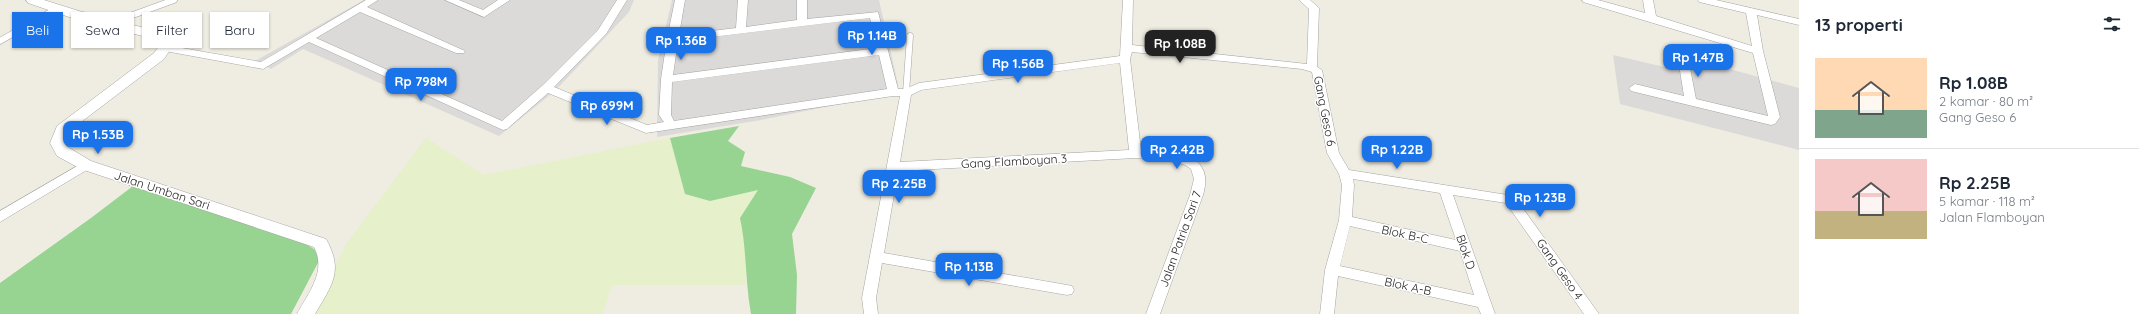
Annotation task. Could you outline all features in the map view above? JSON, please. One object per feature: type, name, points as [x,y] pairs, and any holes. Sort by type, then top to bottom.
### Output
[{"type":"street","points":[[32,0],[71,13]]},
{"type":"street","points":[[165,48],[263,66],[373,0]]},
{"type":"street","points":[[450,0],[484,14],[505,0]]},
{"type":"street","points":[[308,38],[503,126],[547,88],[602,32],[622,0]]},
{"type":"street","points":[[671,125],[665,115],[667,79],[672,39],[680,0]]},
{"type":"street","points":[[740,31],[743,0]]},
{"type":"street","points":[[802,0],[802,22]]},
{"type":"street","points":[[1128,0],[1126,53],[1135,154]]},
{"type":"street","points":[[1304,0],[1314,8],[1312,67]]},
{"type":"street","points":[[1587,0],[1758,51]]},
{"type":"street","points":[[1648,0],[1651,18]]},
{"type":"street","points":[[1703,0],[1799,22]]},
{"type":"street","points":[[360,8],[460,52]]},
{"type":"street","points":[[1635,88],[1762,119],[1774,120],[1750,11]]},
{"type":"street","points":[[672,39],[874,14],[893,92]]},
{"type":"street","name":"Jalan Umban Sari","points":[[165,48],[159,56],[62,129],[57,137],[56,144],[59,149],[86,165],[320,243],[326,251],[328,262],[327,276],[306,314]]},
{"type":"street","points":[[667,79],[883,51]]},
{"type":"street","name":"Gang Geso 6","points":[[906,93],[926,86],[1126,53],[1312,67],[1318,73],[1333,153],[1345,174],[1348,185],[1345,220],[1332,270],[1327,314]]},
{"type":"street","points":[[1683,58],[1690,102]]},
{"type":"street","points":[[547,88],[646,129],[893,92],[906,93],[869,298],[871,314]]},
{"type":"street","name":"Gang Flamboyan 3","points":[[893,167],[1135,154]]},
{"type":"street","name":"Jalan Patria Sari 7","points":[[1135,154],[1180,158],[1192,163],[1199,172],[1199,185],[1194,202],[1153,314]]},
{"type":"street","points":[[0,217],[86,165]]},
{"type":"street","name":"Gang Geso 4","points":[[1345,174],[1505,198],[1514,202],[1592,314]]},
{"type":"street","name":"Blok D","points":[[1445,190],[1486,308]]},
{"type":"street","name":"Blok B-C","points":[[1345,220],[1464,247]]},
{"type":"street","points":[[877,257],[1066,290]]},
{"type":"street","name":"Blok A-B","points":[[1332,270],[1486,308]]},
{"type":"lane","points":[[134,15],[174,0]]},
{"type":"lane","points":[[0,41],[56,9]]},
{"type":"lane","points":[[906,93],[910,36]]},
{"type":"shaded area","points":[[364,0],[634,0],[629,12],[555,91],[499,136],[303,49],[271,69],[255,61]]},
{"type":"shaded area","points":[[672,0],[879,0],[898,84],[894,93],[761,120],[657,137],[658,60]]},
{"type":"shaded area","points":[[1667,52],[1799,88],[1799,150],[1620,104],[1613,55],[1673,69]]},
{"type":"green space","points":[[739,126],[728,141],[745,152],[741,166],[790,177],[816,188],[792,234],[797,275],[796,314],[751,314],[744,242],[740,218],[758,190],[710,201],[685,194],[670,138]]},
{"type":"green space","points":[[426,138],[484,175],[670,138],[685,194],[710,201],[759,189],[740,218],[746,244],[746,285],[612,285],[603,314],[312,314],[346,244]]},
{"type":"green space","points":[[133,186],[304,243],[314,249],[320,259],[291,314],[0,314],[0,283]]}]
